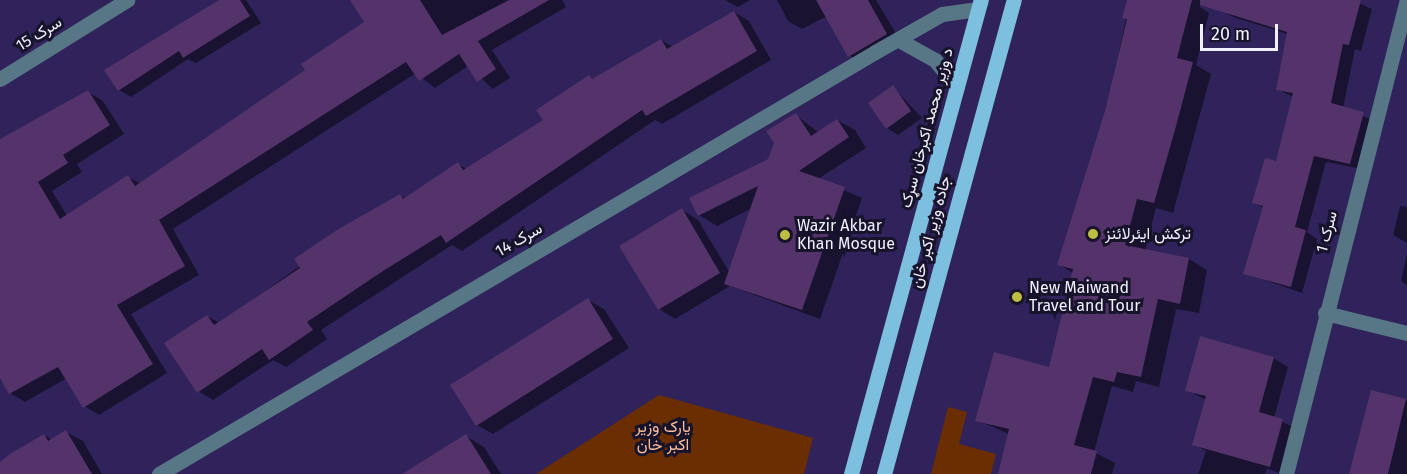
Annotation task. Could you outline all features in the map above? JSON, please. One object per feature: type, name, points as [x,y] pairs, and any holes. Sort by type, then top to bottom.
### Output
[{"type":"main road","name":"جاده وزیر اکبر خان","points":[[884,474],[1014,0]]},
{"type":"main road","name":"د وزیر محمد اکبرخان سړک","points":[[851,474],[980,4]]},
{"type":"street","name":"سرک 15","points":[[0,79],[127,0]]},
{"type":"street","name":"سرک 1","points":[[1286,474],[1325,313],[1407,0]]},
{"type":"street","name":"سرک 14","points":[[159,474],[942,14],[980,4]]},
{"type":"street","points":[[899,40],[935,60],[957,87]]},
{"type":"street","points":[[1325,313],[1407,333]]},
{"type":"green space","name":"پارک وزیر اکبر خان","points":[[659,395],[813,438],[804,474],[536,474]]},
{"type":"green space","points":[[948,407],[967,412],[959,444],[996,454],[991,474],[931,474]]},
{"type":"building","points":[[219,0],[240,0],[250,16],[183,58],[179,51],[118,91],[104,70]]},
{"type":"building","points":[[350,0],[420,0],[442,35],[509,0],[549,0],[478,41],[496,69],[477,82],[459,54],[419,81],[406,62],[159,220],[185,266],[117,305],[153,364],[83,408],[58,367],[9,394],[0,378],[0,139],[88,90],[110,125],[63,155],[68,163],[38,182],[60,219],[128,175],[135,186],[305,70],[301,64],[364,22]]},
{"type":"building","points":[[816,0],[868,0],[887,34],[848,57]]},
{"type":"building","points":[[1127,0],[1192,0],[1177,58],[1193,62],[1175,130],[1154,203],[1137,199],[1125,245],[1189,258],[1180,304],[1158,299],[1141,377],[1117,372],[1114,382],[1093,377],[1074,445],[1097,451],[1091,474],[998,474],[1009,429],[975,421],[994,352],[1049,367],[1073,269],[1057,265],[1105,111],[1127,19],[1122,18]]},
{"type":"building","points":[[1200,0],[1361,0],[1349,45],[1343,44],[1331,103],[1364,112],[1350,164],[1314,156],[1295,227],[1306,230],[1291,287],[1243,274],[1263,206],[1252,203],[1265,158],[1276,161],[1293,93],[1276,90],[1287,32],[1200,5]]},
{"type":"building","points":[[734,11],[757,51],[646,116],[642,110],[446,243],[441,235],[383,271],[307,322],[313,330],[269,360],[262,349],[197,393],[164,343],[207,315],[214,325],[300,268],[294,259],[337,230],[400,194],[403,199],[458,162],[463,170],[543,120],[536,110],[589,75],[592,79],[661,39],[667,49]]},
{"type":"building","points":[[893,85],[911,111],[886,129],[868,103]]},
{"type":"building","name":"Wazir Akbar Khan Mosque","points":[[796,113],[811,136],[837,119],[849,137],[799,171],[845,187],[802,310],[724,284],[758,186],[698,216],[689,198],[768,159],[774,143],[766,131]]},
{"type":"building","points":[[682,208],[720,273],[658,310],[619,246]]},
{"type":"building","points":[[588,298],[613,339],[476,426],[450,385]]},
{"type":"building","points":[[1200,336],[1274,357],[1259,412],[1283,419],[1270,467],[1192,445],[1206,396],[1185,391]]},
{"type":"building","points":[[1371,390],[1406,399],[1388,474],[1349,474]]},
{"type":"building","points":[[66,430],[92,474],[0,474],[0,462],[10,454],[44,434],[48,441]]},
{"type":"building","points":[[466,434],[491,474],[402,474]]},
{"type":"place","name":"ترکش ایئرلائنز","points":[[1093,234]]},
{"type":"place","name":"Wazir Akbar Khan Mosque","points":[[785,235]]},
{"type":"place","name":"New Maiwand Travel and Tour","points":[[1017,297]]}]
